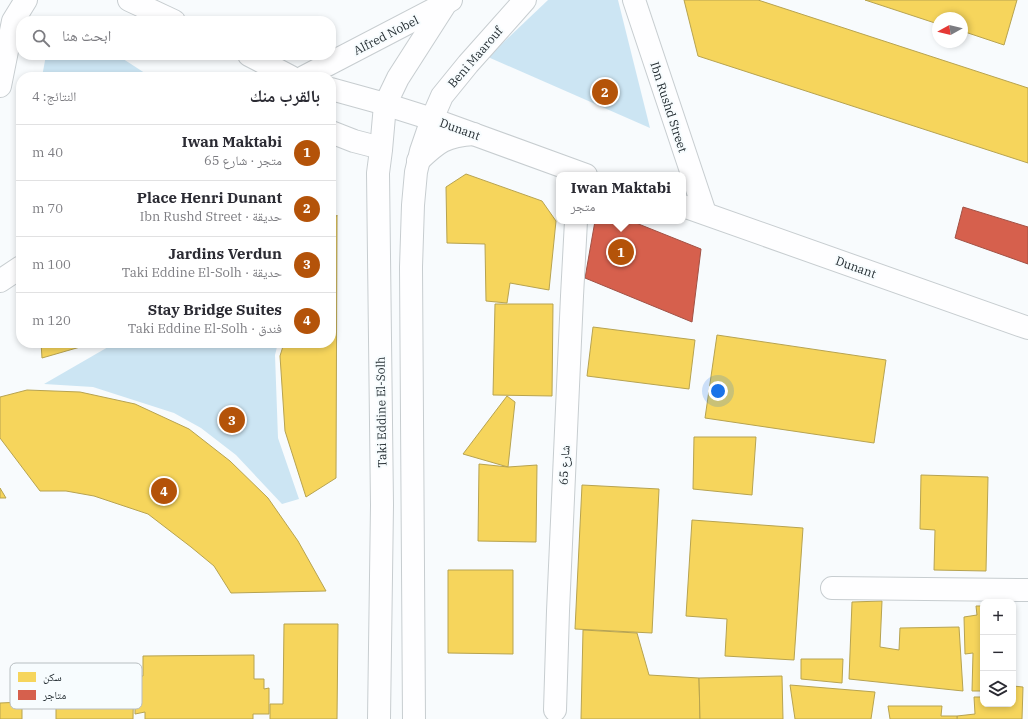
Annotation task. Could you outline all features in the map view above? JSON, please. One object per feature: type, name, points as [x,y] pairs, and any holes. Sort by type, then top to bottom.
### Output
[{"type":"street","points":[[16,16],[26,0]]},
{"type":"street","points":[[129,0],[163,16]]},
{"type":"street","name":"Beni Maarouf","points":[[432,119],[442,96],[468,64],[525,0]]},
{"type":"street","name":"Ibn Rushd Street","points":[[634,0],[705,213]]},
{"type":"street","points":[[385,105],[398,78],[448,2]]},
{"type":"street","name":"Alfred Nobel","points":[[314,72],[448,2]]},
{"type":"street","points":[[0,86],[13,21],[16,16]]},
{"type":"street","points":[[258,60],[280,72]]},
{"type":"street","name":"Dunant","points":[[336,91],[432,119],[577,172]]},
{"type":"street","name":"Taki Eddine El-Solh","points":[[379,719],[382,505],[378,173],[385,105]]},
{"type":"street","points":[[414,719],[411,267],[413,205],[416,172],[432,119]]},
{"type":"street","points":[[336,134],[354,141],[381,148]]},
{"type":"street","points":[[418,162],[430,150],[451,137],[474,134]]},
{"type":"street","name":"Dunant","points":[[686,207],[1028,328]]},
{"type":"street","name":"شارع 65","points":[[555,710],[558,610],[576,224]]},
{"type":"street","points":[[0,281],[16,270]]},
{"type":"street","points":[[832,588],[1028,590]]},
{"type":"shaded area","points":[[548,0],[618,0],[650,128],[488,57]]},
{"type":"shaded area","points":[[45,60],[125,60],[143,72],[43,72]]},
{"type":"shaded area","points":[[106,348],[277,348],[275,355],[278,438],[299,499],[282,504],[236,455],[201,428],[174,413],[93,387],[44,384]]},
{"type":"building: سكن","points":[[684,0],[758,0],[1028,88],[1028,163],[698,56]]},
{"type":"building: سكن","points":[[865,0],[1017,0],[1004,45],[968,33],[968,12],[932,12],[932,22]]},
{"type":"building: سكن","points":[[466,174],[542,201],[556,221],[549,290],[510,283],[507,303],[486,301],[485,244],[447,243],[446,187]]},
{"type":"building: سكن","points":[[337,215],[336,478],[306,497],[285,431],[280,356],[282,348],[336,348]]},
{"type":"building: سكن","points":[[495,304],[553,304],[552,396],[493,395]]},
{"type":"building: سكن","points":[[593,327],[695,340],[689,389],[587,376]]},
{"type":"building: سكن","points":[[717,335],[886,360],[874,443],[705,418]]},
{"type":"building: سكن","points":[[41,348],[77,348],[42,358]]},
{"type":"building: سكن","points":[[27,390],[80,392],[135,404],[189,429],[230,461],[268,498],[298,541],[326,591],[231,593],[214,566],[148,514],[94,496],[66,491],[40,491],[0,438],[0,397]]},
{"type":"building: سكن","points":[[507,396],[515,402],[508,467],[463,454]]},
{"type":"building: سكن","points":[[694,437],[756,437],[752,495],[693,489]]},
{"type":"building: سكن","points":[[479,464],[508,467],[537,465],[536,542],[478,541]]},
{"type":"building: سكن","points":[[921,475],[988,477],[986,571],[934,570],[935,530],[920,529]]},
{"type":"building: سكن","points":[[582,485],[659,489],[652,633],[575,629]]},
{"type":"building: سكن","points":[[0,488],[6,498],[0,498]]},
{"type":"building: سكن","points":[[692,520],[803,528],[794,660],[725,656],[727,619],[686,616]]},
{"type":"building: سكن","points":[[448,570],[513,570],[513,654],[448,653]]},
{"type":"building: سكن","points":[[882,601],[880,647],[899,650],[900,628],[959,627],[963,691],[849,679],[852,602]]},
{"type":"building: سكن","points":[[976,606],[980,606],[980,691],[972,691],[973,653],[965,654],[964,617],[977,615]]},
{"type":"building: سكن","points":[[284,624],[338,624],[337,719],[270,719],[270,704],[283,704]]},
{"type":"building: سكن","points":[[583,630],[637,633],[649,675],[699,678],[700,719],[581,719]]},
{"type":"building: سكن","points":[[254,655],[254,679],[264,679],[264,689],[269,688],[269,714],[253,714],[253,719],[145,719],[145,712],[135,714],[135,709],[142,709],[143,656]]},
{"type":"building: سكن","points":[[801,659],[843,659],[842,683],[801,679]]},
{"type":"building: سكن","points":[[782,676],[783,719],[700,719],[699,678]]},
{"type":"building: سكن","points":[[790,685],[875,692],[871,719],[795,719]]},
{"type":"building: سكن","points":[[1016,686],[1023,687],[1022,719],[957,719],[957,716],[975,714],[974,697],[980,697],[980,707],[1016,707]]},
{"type":"building: سكن","points":[[0,703],[10,703],[10,709],[22,709],[22,719],[0,719]]},
{"type":"building: سكن","points":[[888,706],[942,706],[941,716],[957,716],[957,719],[890,719]]},
{"type":"building: سكن","points":[[56,709],[133,709],[133,719],[56,719]]},
{"type":"building: متاجر","points":[[963,207],[1028,227],[1028,264],[955,238]]},
{"type":"building: متاجر","points":[[594,224],[638,224],[701,249],[692,322],[585,278]]},
{"type":"place","name":"Place Henri Dunant","points":[[605,92]]},
{"type":"place","name":"Iwan Maktabi","points":[[621,252]]},
{"type":"place","name":"Jardins Verdun","points":[[232,420]]},
{"type":"place","name":"Stay Bridge Suites","points":[[164,491]]}]
